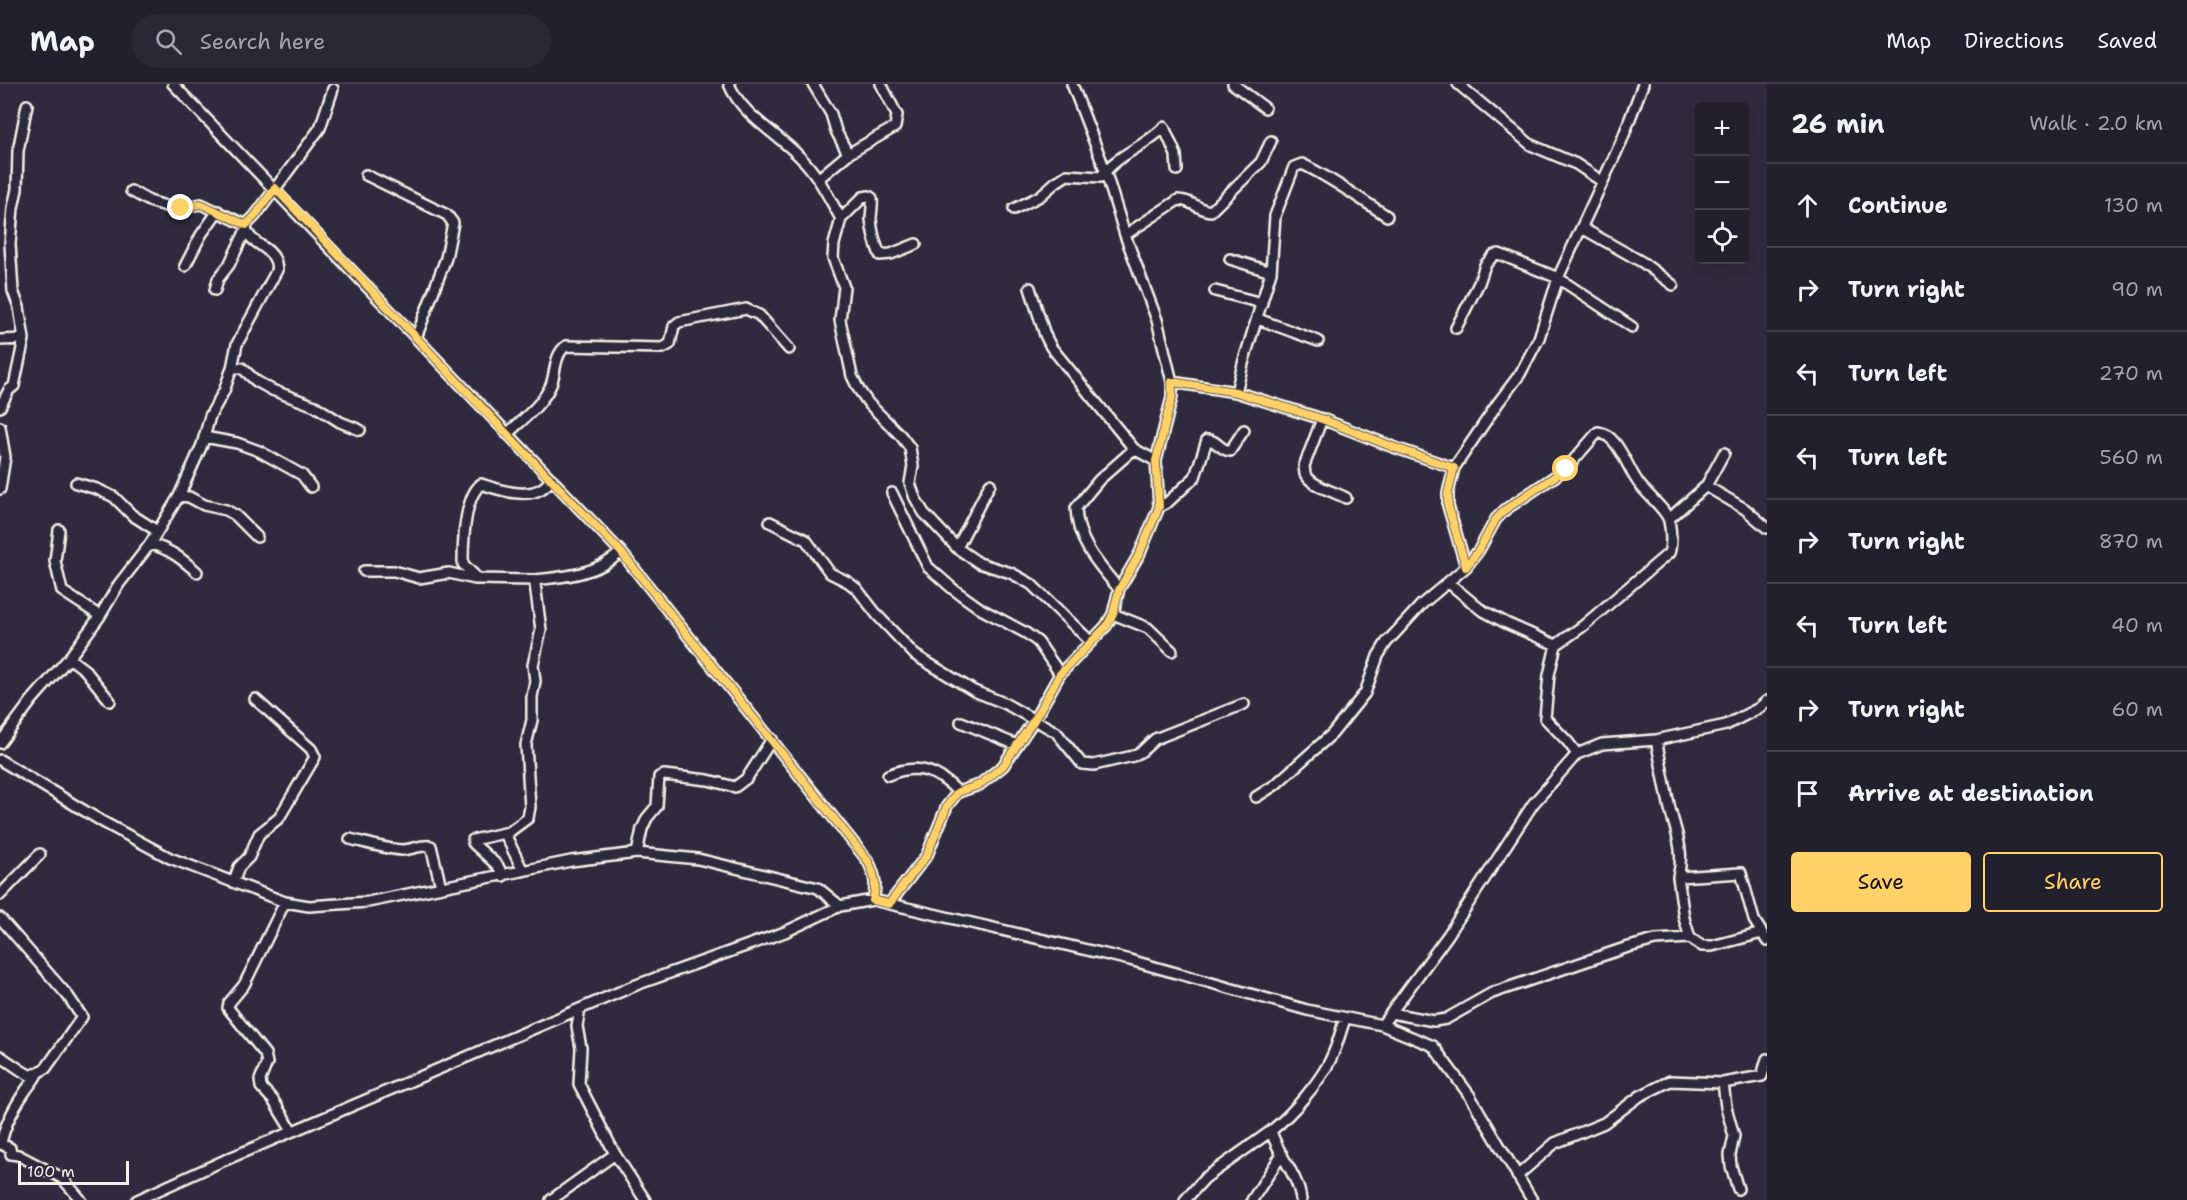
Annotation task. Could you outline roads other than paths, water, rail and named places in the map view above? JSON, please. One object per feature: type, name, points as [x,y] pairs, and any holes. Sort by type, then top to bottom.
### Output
[{"type":"street","points":[[173,84],[621,552],[868,861],[875,875],[876,890],[873,900]]},
{"type":"street","points":[[729,84],[735,97],[802,158],[818,179],[841,219]]},
{"type":"street","points":[[813,84],[831,114],[836,131],[848,154]]},
{"type":"street","points":[[818,179],[848,154],[895,127],[897,115],[881,84]]},
{"type":"street","points":[[889,904],[927,855],[947,806],[958,792],[979,785],[1003,766],[1034,720],[1060,674],[1107,626],[1113,614],[1119,590],[1140,553],[1159,507],[1156,461],[1172,397],[1172,382],[1157,320],[1072,84]]},
{"type":"street","points":[[1233,84],[1265,108]]},
{"type":"street","points":[[1458,84],[1531,145],[1576,164],[1603,182]]},
{"type":"street","points":[[1466,567],[1448,506],[1448,493],[1454,468],[1520,374],[1539,338],[1558,278],[1603,182],[1643,84]]},
{"type":"street","points":[[215,290],[218,279],[229,265],[246,227],[320,128],[333,89]]},
{"type":"street","points":[[0,407],[5,390],[14,386],[24,339],[19,307],[13,291],[10,244],[17,189],[18,151],[27,105]]},
{"type":"street","points":[[1014,209],[1040,196],[1067,176],[1101,177],[1105,171],[1154,137],[1164,127],[1176,155],[1176,170]]},
{"type":"street","points":[[1125,235],[1178,200],[1187,200],[1206,211],[1211,211],[1261,162],[1270,141]]},
{"type":"street","points":[[1236,392],[1271,272],[1275,216],[1294,167],[1302,164],[1336,181],[1353,195],[1387,216]]},
{"type":"street","points":[[366,175],[447,215],[453,223],[446,258],[416,338]]},
{"type":"street","points":[[0,743],[100,616],[119,584],[150,544],[179,496],[204,437],[210,416],[224,391],[237,344],[276,270],[275,260],[251,238],[246,227],[201,204],[181,208],[169,207],[149,201],[131,191]]},
{"type":"street","points":[[916,243],[891,254],[880,255],[874,242],[871,218],[873,204],[869,196],[863,197],[841,219],[834,244],[834,258],[844,287],[840,321],[852,376],[869,404],[910,448],[913,466],[910,483],[915,498],[924,513],[957,548],[979,563],[1011,573],[1031,584],[1091,642]]},
{"type":"street","points":[[185,266],[201,235],[218,212]]},
{"type":"street","points":[[1582,228],[1642,262],[1673,285]]},
{"type":"street","points":[[1456,328],[1479,284],[1485,265],[1494,255],[1499,254],[1558,278],[1632,327]]},
{"type":"street","points":[[1230,259],[1271,272]]},
{"type":"street","points":[[1030,288],[1045,335],[1052,347],[1134,449],[1156,461]]},
{"type":"street","points":[[1215,291],[1262,303]]},
{"type":"street","points":[[507,434],[540,401],[551,385],[561,351],[566,346],[663,348],[670,344],[674,326],[679,322],[743,308],[759,315],[789,349]]},
{"type":"street","points":[[1258,319],[1318,340]]},
{"type":"street","points":[[0,340],[24,339]]},
{"type":"street","points":[[232,368],[242,368],[256,381],[272,390],[315,406],[340,422],[360,429]]},
{"type":"street","points":[[1172,382],[1236,392],[1322,419],[1454,468]]},
{"type":"street","points":[[1322,419],[1304,466],[1305,474],[1316,484],[1346,498]]},
{"type":"street","points":[[0,427],[5,457],[0,489]]},
{"type":"street","points":[[1159,507],[1168,502],[1195,477],[1207,440],[1212,440],[1226,451],[1230,451],[1244,430]]},
{"type":"street","points":[[1256,797],[1275,785],[1332,734],[1365,693],[1378,656],[1386,643],[1422,604],[1466,567],[1479,550],[1496,519],[1506,509],[1566,469],[1598,432],[1604,433],[1615,444],[1625,458],[1637,483],[1669,519],[1671,549],[1669,554],[1583,626],[1556,645],[1549,675],[1545,718],[1577,754]]},
{"type":"street","points":[[204,437],[228,441],[259,451],[302,475],[311,488]]},
{"type":"street","points":[[1119,590],[1089,553],[1076,519],[1076,508],[1099,480],[1134,449]]},
{"type":"street","points":[[1669,519],[1706,486],[1724,453]]},
{"type":"street","points":[[478,579],[463,564],[468,506],[474,490],[481,484],[517,493],[532,492],[542,489],[552,479]]},
{"type":"street","points":[[76,483],[114,497],[132,514],[157,531]]},
{"type":"street","points":[[957,548],[990,484]]},
{"type":"street","points":[[1706,486],[1745,510],[1767,528]]},
{"type":"street","points":[[892,493],[928,567],[981,609],[1038,642],[1060,674]]},
{"type":"street","points":[[179,496],[189,497],[204,505],[226,510],[235,515],[257,537]]},
{"type":"street","points":[[770,522],[806,540],[830,573],[857,589],[878,616],[915,655],[974,691],[1004,703],[1060,736],[1082,764],[1094,765],[1133,756],[1142,752],[1155,739],[1244,704]]},
{"type":"street","points":[[58,530],[55,561],[62,591],[100,616]]},
{"type":"street","points":[[150,544],[163,547],[197,572]]},
{"type":"street","points":[[364,571],[394,571],[419,578],[449,573],[478,579],[534,580],[574,576],[600,566],[621,552]]},
{"type":"street","points":[[503,876],[498,866],[473,843],[473,840],[509,832],[528,818],[530,807],[526,746],[532,720],[535,681],[533,665],[541,630],[534,580]]},
{"type":"street","points":[[1449,583],[1480,609],[1556,645]]},
{"type":"street","points":[[1113,614],[1148,628],[1172,651]]},
{"type":"street","points":[[69,658],[85,670],[110,701]]},
{"type":"street","points":[[234,881],[239,867],[249,857],[259,834],[279,818],[315,757],[311,749],[255,699]]},
{"type":"street","points":[[1382,1025],[1448,935],[1533,804],[1577,754],[1602,744],[1656,740],[1726,725],[1759,708],[1767,701]]},
{"type":"street","points":[[961,722],[1017,745]]},
{"type":"street","points":[[637,853],[647,818],[657,806],[659,777],[664,775],[708,780],[735,787],[747,778],[772,739]]},
{"type":"street","points":[[1656,740],[1671,811],[1679,836],[1682,864],[1678,877],[1684,918],[1690,938]]},
{"type":"street","points":[[0,760],[170,858],[285,902],[309,906],[368,902],[572,861],[637,853],[698,859],[819,888],[840,906]]},
{"type":"street","points":[[888,775],[902,769],[922,769],[938,775],[958,792]]},
{"type":"street","points":[[509,832],[507,842],[513,848],[523,871]]},
{"type":"street","points":[[350,839],[404,850],[431,846],[441,887]]},
{"type":"street","points":[[0,896],[40,854]]},
{"type":"street","points":[[1391,1013],[1434,1021],[1446,1019],[1492,993],[1654,940],[1690,938],[1702,946],[1712,946],[1764,937],[1754,920],[1741,873],[1678,877]]},
{"type":"street","points":[[137,1200],[292,1131],[636,985],[784,932],[840,906],[873,900],[1130,960],[1345,1019],[1382,1025],[1433,1047],[1470,1096],[1532,1200]]},
{"type":"street","points":[[285,902],[244,985],[229,1003],[228,1008],[265,1054],[267,1063],[260,1080],[261,1087],[273,1100],[292,1131]]},
{"type":"street","points":[[0,918],[68,996],[82,1017],[46,1068],[37,1074],[31,1076],[0,1056]]},
{"type":"street","points":[[580,1009],[577,1026],[581,1048],[579,1084],[615,1154],[645,1200]]},
{"type":"street","points":[[1190,1197],[1204,1178],[1272,1131],[1311,1089],[1333,1057],[1345,1019]]},
{"type":"street","points":[[1517,1176],[1556,1143],[1604,1123],[1640,1096],[1670,1081],[1723,1083],[1764,1080],[1767,1059]]},
{"type":"street","points":[[0,1151],[10,1117],[37,1074]]},
{"type":"street","points":[[1723,1083],[1726,1107],[1734,1136],[1730,1155],[1731,1166],[1738,1189]]},
{"type":"street","points":[[1272,1131],[1300,1192],[1301,1200]]},
{"type":"street","points":[[0,1151],[9,1148],[11,1154],[18,1155],[62,1178],[81,1200]]},
{"type":"street","points":[[551,1200],[615,1154]]},
{"type":"street","points":[[1252,1200],[1282,1154]]}]
